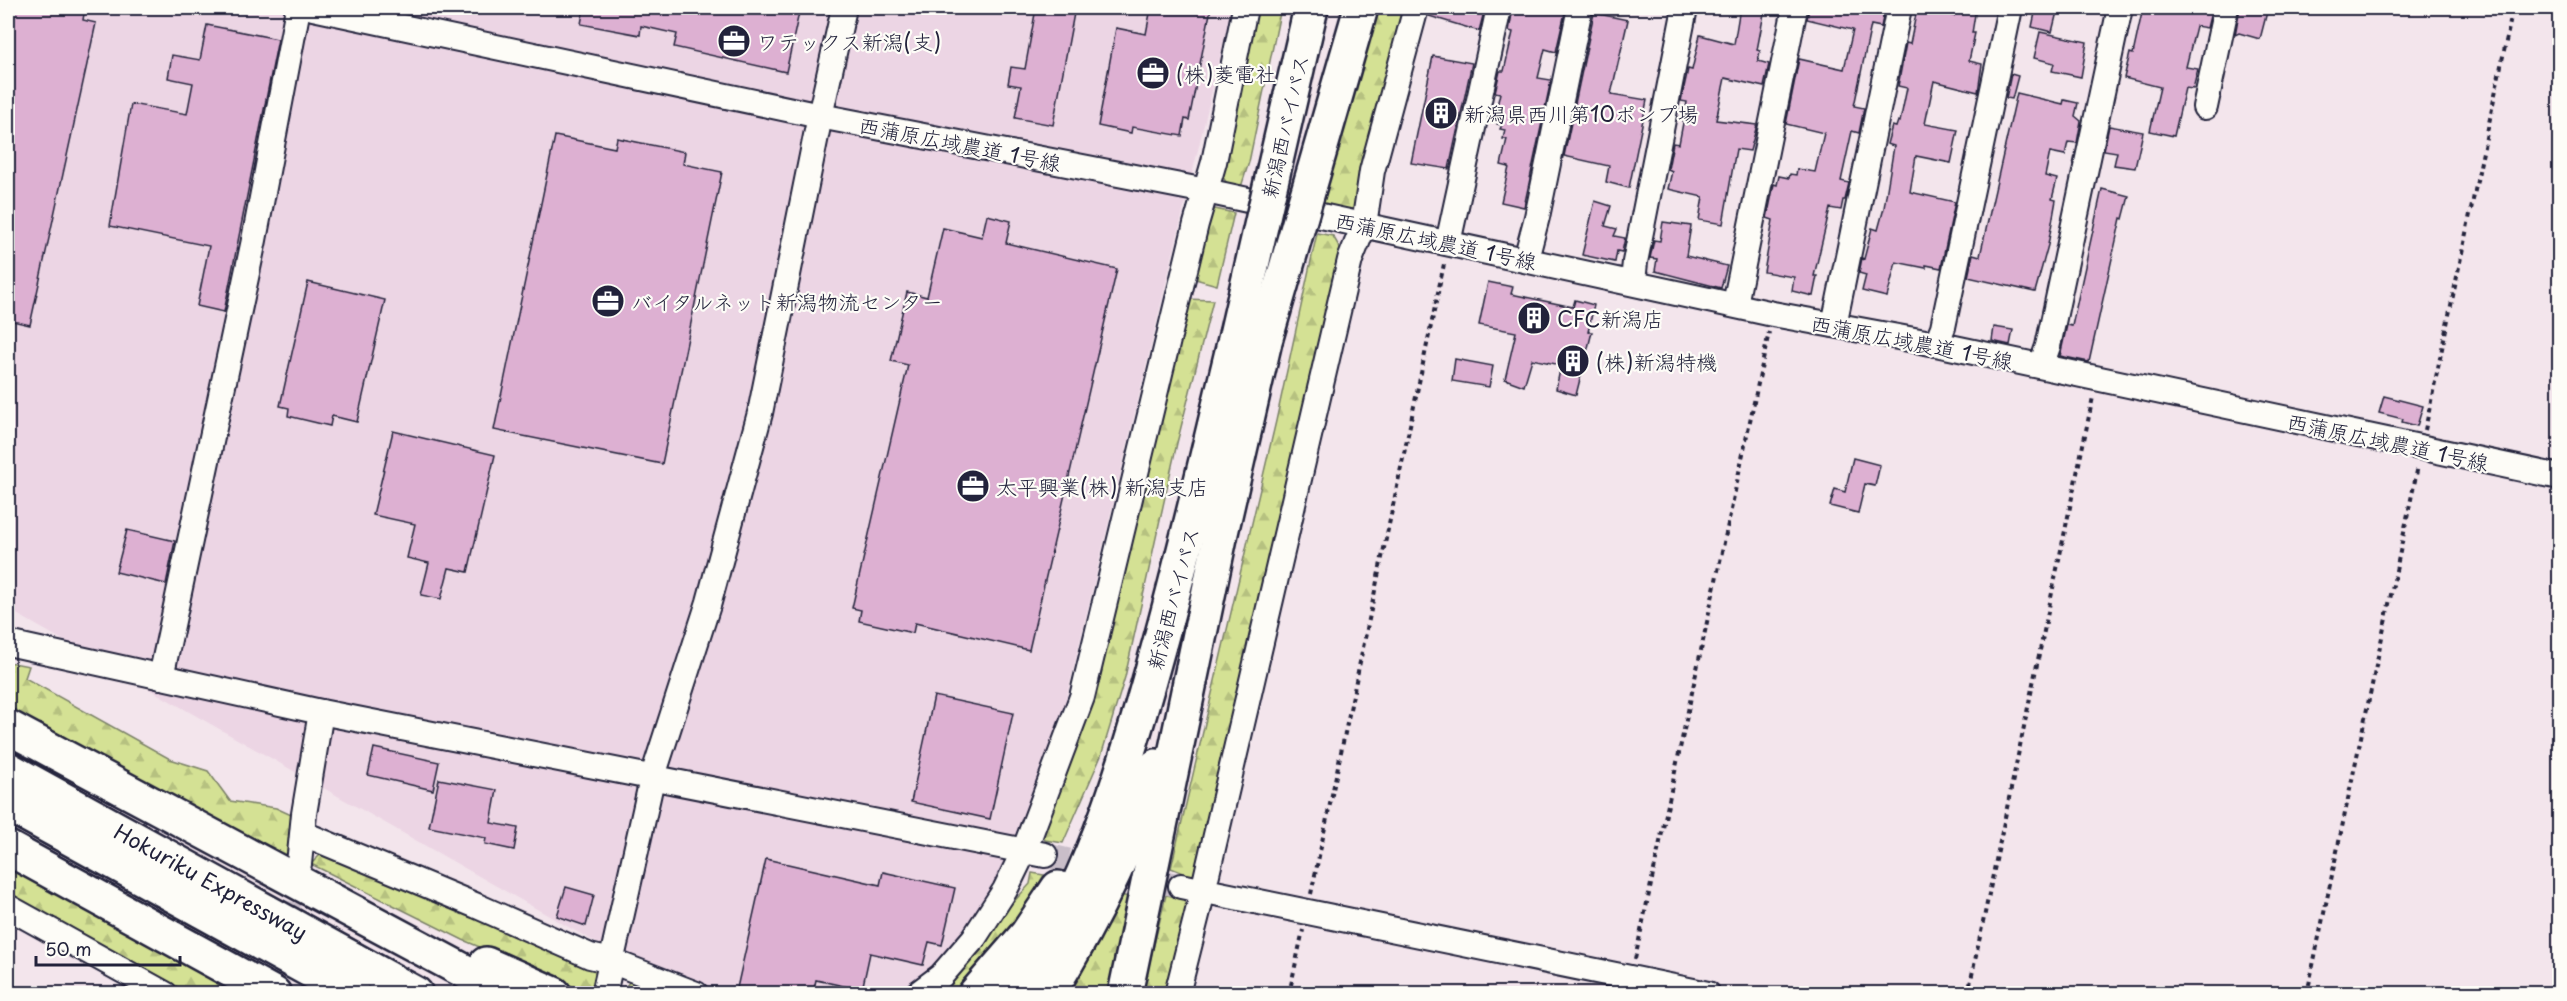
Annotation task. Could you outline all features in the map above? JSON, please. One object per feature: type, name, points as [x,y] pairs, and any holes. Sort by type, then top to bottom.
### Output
[{"type":"highway","points":[[1263,218],[1296,8]]},
{"type":"highway","name":"新潟西バイパス","points":[[1125,993],[1221,533],[1250,338],[1263,218],[1311,8]]},
{"type":"highway","name":"新潟西バイパス","points":[[1017,993],[1042,958],[1069,907],[1117,785],[1138,721],[1250,338],[1341,8]]},
{"type":"highway","points":[[1250,338],[1361,8]]},
{"type":"highway","points":[[1050,989],[1107,886],[1130,837],[1150,784],[1180,692],[1221,533]]},
{"type":"highway","points":[[8,727],[292,870],[554,993]]},
{"type":"highway","name":"Hokuriku Expressway","points":[[8,769],[416,993]]},
{"type":"highway","points":[[975,993],[1027,934],[1053,898],[1117,785]]},
{"type":"highway","name":"Hokuriku Expressway","points":[[8,804],[353,993]]},
{"type":"highway","points":[[8,848],[274,993]]},
{"type":"highway","points":[[292,870],[507,993]]},
{"type":"street","points":[[161,677],[254,240],[298,8]]},
{"type":"street","name":"西蒲原広域農道 1号線","points":[[313,8],[820,116],[1206,190],[1773,314],[1936,344],[2559,477]]},
{"type":"street","points":[[604,993],[652,779],[708,602],[760,413],[844,8]]},
{"type":"street","points":[[917,993],[941,976],[974,938],[1005,890],[1034,853],[1082,697],[1214,162],[1245,8]]},
{"type":"street","points":[[1177,993],[1192,889],[1350,260],[1364,225],[1372,171],[1416,8]]},
{"type":"street","points":[[1448,243],[1499,8]]},
{"type":"street","points":[[1526,259],[1537,217],[1580,8]]},
{"type":"street","points":[[1633,282],[1685,8]]},
{"type":"street","points":[[1735,304],[1795,8]]},
{"type":"street","points":[[1834,325],[1899,8]]},
{"type":"street","points":[[1936,344],[1943,327],[2010,8]]},
{"type":"street","points":[[2041,366],[2048,346],[2120,8]]},
{"type":"street","points":[[2205,107],[2226,8]]},
{"type":"street","points":[[8,643],[321,712],[1034,853]]},
{"type":"street","points":[[292,870],[304,834],[304,814],[321,712]]},
{"type":"street","points":[[304,834],[590,956],[696,993]]},
{"type":"street","points":[[1192,889],[1307,910],[1630,985],[1708,993]]},
{"type":"street","points":[[8,907],[165,993]]},
{"type":"path","points":[[2307,993],[2514,8]]},
{"type":"path","points":[[1289,993],[1448,243]]},
{"type":"path","points":[[1630,985],[1773,314]]},
{"type":"path","points":[[1968,993],[2091,403],[2099,379]]},
{"type":"path","points":[[101,993],[102,988]]},
{"type":"shaded area","points":[[8,8],[1232,8],[1022,883],[929,981],[887,993],[685,993],[8,609]]},
{"type":"green space","points":[[1251,8],[1281,8],[1249,162],[1241,187],[1228,185],[1219,171]]},
{"type":"green space","points":[[1372,8],[1410,8],[1361,201],[1354,210],[1347,212],[1323,205]]},
{"type":"green space","points":[[1215,209],[1234,213],[1217,285],[1195,279],[1193,270],[1194,251],[1200,233]]},
{"type":"green space","points":[[1317,233],[1333,236],[1344,255],[1198,871],[1191,876],[1171,868],[1276,421]]},
{"type":"green space","points":[[1184,299],[1213,300],[1177,443],[1125,677],[1101,756],[1063,843],[1045,840],[1042,833]]},
{"type":"green space","points":[[8,662],[29,666],[25,678],[170,759],[208,771],[230,801],[276,808],[302,820],[294,858],[134,783],[8,713]]},
{"type":"green space","points":[[329,846],[596,963],[596,993],[589,993],[463,940],[311,864]]},
{"type":"green space","points":[[8,863],[246,993],[188,993],[8,893]]},
{"type":"green space","points":[[1032,873],[1044,875],[1003,945],[956,993],[929,994],[1030,884]]},
{"type":"green space","points":[[1112,893],[1129,897],[1110,993],[1067,994]]},
{"type":"green space","points":[[1166,895],[1183,898],[1188,912],[1170,993],[1142,994]]},
{"type":"green space","points":[[633,977],[668,994],[620,994]]},
{"type":"building","points":[[8,8],[85,8],[83,20],[96,23],[30,325],[8,320]]},
{"type":"building","name":"ワテックス新潟(支)","points":[[584,8],[800,8],[786,72],[674,47],[677,34],[641,26],[640,35],[581,24]]},
{"type":"building","points":[[1036,8],[1075,8],[1053,125],[1015,118],[1021,86],[1008,84],[1011,67],[1025,69]]},
{"type":"building","name":"(株)菱電社","points":[[1151,8],[1211,8],[1189,120],[1185,119],[1182,136],[1132,127],[1131,133],[1098,126],[1116,28],[1146,34]]},
{"type":"building","points":[[1430,8],[1485,8],[1479,31],[1429,16]]},
{"type":"building","points":[[1513,8],[1566,8],[1556,52],[1545,49],[1538,78],[1551,80],[1524,207],[1501,202],[1509,167],[1501,165],[1507,139],[1503,139],[1505,130],[1500,129],[1502,125],[1497,124],[1498,120],[1494,119],[1500,93],[1495,92],[1500,71],[1504,71],[1513,32],[1509,31]]},
{"type":"building","points":[[1740,8],[1765,8],[1757,50],[1760,51],[1758,61],[1769,64],[1764,87],[1725,78],[1716,120],[1757,125],[1750,151],[1736,149],[1723,224],[1699,220],[1703,197],[1668,189],[1672,171],[1668,169],[1673,143],[1679,144],[1687,102],[1681,101],[1688,69],[1692,70],[1700,35],[1734,44]]},
{"type":"building","points":[[1809,8],[1885,8],[1881,27],[1871,25],[1854,106],[1864,108],[1859,133],[1852,131],[1841,181],[1849,183],[1841,210],[1830,208],[1814,276],[1817,276],[1813,296],[1792,291],[1794,277],[1764,272],[1773,220],[1767,218],[1774,184],[1777,185],[1779,176],[1789,178],[1790,174],[1796,175],[1797,169],[1815,172],[1824,133],[1786,124],[1799,59],[1844,69],[1853,30],[1807,19]]},
{"type":"building","points":[[1956,8],[1976,8],[1972,33],[1975,33],[1969,61],[1982,64],[1978,92],[1934,81],[1925,124],[1958,130],[1951,163],[1916,156],[1910,192],[1955,202],[1941,268],[1926,265],[1926,268],[1896,262],[1887,297],[1862,291],[1866,275],[1859,273],[1872,228],[1878,230],[1884,208],[1894,146],[1887,144],[1892,126],[1896,127],[1898,121],[1900,122],[1907,88],[1898,86],[1906,43],[1910,44],[1917,9],[1954,16]]},
{"type":"building","points":[[2036,8],[2058,8],[2052,32],[2032,27]]},
{"type":"building","points":[[2143,8],[2212,8],[2207,28],[2196,26],[2186,67],[2198,69],[2193,89],[2185,88],[2174,136],[2150,131],[2160,87],[2124,78],[2130,53],[2133,54]]},
{"type":"building","points":[[2240,8],[2268,8],[2260,39],[2239,33],[2235,35]]},
{"type":"building","points":[[1594,13],[1628,20],[1611,94],[1647,100],[1629,188],[1606,182],[1609,166],[1564,156]]},
{"type":"building","points":[[207,25],[278,39],[224,312],[197,306],[209,246],[110,226],[131,104],[187,114],[193,83],[168,78],[172,55],[200,60]]},
{"type":"building","points":[[2040,32],[2087,42],[2081,77],[2052,71],[2054,63],[2034,58]]},
{"type":"building","name":"新潟県西川第10ポンプ場","points":[[1433,56],[1472,63],[1449,169],[1411,163]]},
{"type":"building","points":[[2011,74],[2018,76],[2012,99],[2006,98]]},
{"type":"building","points":[[2017,93],[2063,104],[2064,100],[2078,103],[2075,116],[2081,121],[2077,143],[2068,142],[2065,155],[2050,152],[2045,176],[2057,179],[2052,199],[2056,200],[2048,245],[2035,292],[1968,277],[1973,254],[1980,256]]},
{"type":"building","points":[[2109,126],[2143,132],[2135,168],[2114,165],[2117,152],[2104,150]]},
{"type":"building","name":"バイタルネット新潟物流センター","points":[[555,136],[615,148],[617,138],[685,152],[683,164],[722,172],[662,464],[494,430]]},
{"type":"building","points":[[2102,189],[2129,196],[2123,219],[2121,218],[2089,362],[2060,356],[2067,325],[2072,326]]},
{"type":"building","points":[[1595,201],[1611,206],[1605,226],[1617,229],[1614,236],[1625,238],[1622,252],[1617,251],[1615,262],[1582,255]]},
{"type":"building","name":"太平興業(株) 新潟支店","points":[[987,215],[1011,221],[1006,243],[1117,269],[1029,650],[915,623],[913,633],[859,621],[861,610],[852,608],[908,365],[891,361],[907,292],[927,297],[943,228],[982,237]]},
{"type":"building","points":[[1663,222],[1691,226],[1686,256],[1727,266],[1721,288],[1655,271],[1657,259],[1650,258],[1654,240],[1660,241]]},
{"type":"building","points":[[308,282],[385,300],[357,422],[332,416],[330,426],[288,416],[289,408],[280,406]]},
{"type":"building","points":[[1488,282],[1513,287],[1511,294],[1573,307],[1575,300],[1594,305],[1588,332],[1592,332],[1576,395],[1556,389],[1561,365],[1532,359],[1524,386],[1505,379],[1516,332],[1479,325]]},
{"type":"building","points":[[1994,327],[2013,330],[2010,345],[1992,341]]},
{"type":"building","points":[[1455,359],[1493,366],[1489,387],[1452,381]]},
{"type":"building","points":[[2384,396],[2423,406],[2417,426],[2402,422],[2403,419],[2379,413]]},
{"type":"building","points":[[393,431],[495,455],[468,572],[449,568],[441,599],[421,595],[429,563],[407,558],[415,524],[373,515]]},
{"type":"building","points":[[1853,458],[1880,465],[1875,486],[1865,484],[1858,513],[1830,506],[1835,489],[1845,492]]},
{"type":"building","points":[[127,530],[175,541],[166,584],[116,572]]},
{"type":"building","points":[[934,696],[1013,713],[990,819],[911,802]]},
{"type":"building","points":[[374,748],[439,762],[433,790],[368,775]]},
{"type":"building","points":[[439,779],[497,790],[491,823],[518,828],[514,850],[485,844],[486,838],[429,827]]},
{"type":"building","points":[[766,859],[880,885],[883,872],[955,888],[942,945],[929,942],[923,965],[870,953],[862,990],[816,980],[813,993],[760,993],[737,988]]},
{"type":"building","points":[[566,887],[594,895],[586,926],[557,916]]},
{"type":"tunnel","points":[[1045,855],[1181,886]]},
{"type":"tunnel","points":[[265,994],[299,865]]},
{"type":"place","name":"ワテックス新潟(支)","points":[[734,41]]},
{"type":"place","name":"(株)菱電社","points":[[1153,73]]},
{"type":"place","name":"新潟県西川第10ポンプ場","points":[[1441,113]]},
{"type":"place","name":"バイタルネット新潟物流センター","points":[[608,301]]},
{"type":"place","name":"CFC新潟店","points":[[1534,318]]},
{"type":"place","name":"(株)新潟特機","points":[[1573,361]]},
{"type":"place","name":"太平興業(株) 新潟支店","points":[[973,486]]}]
